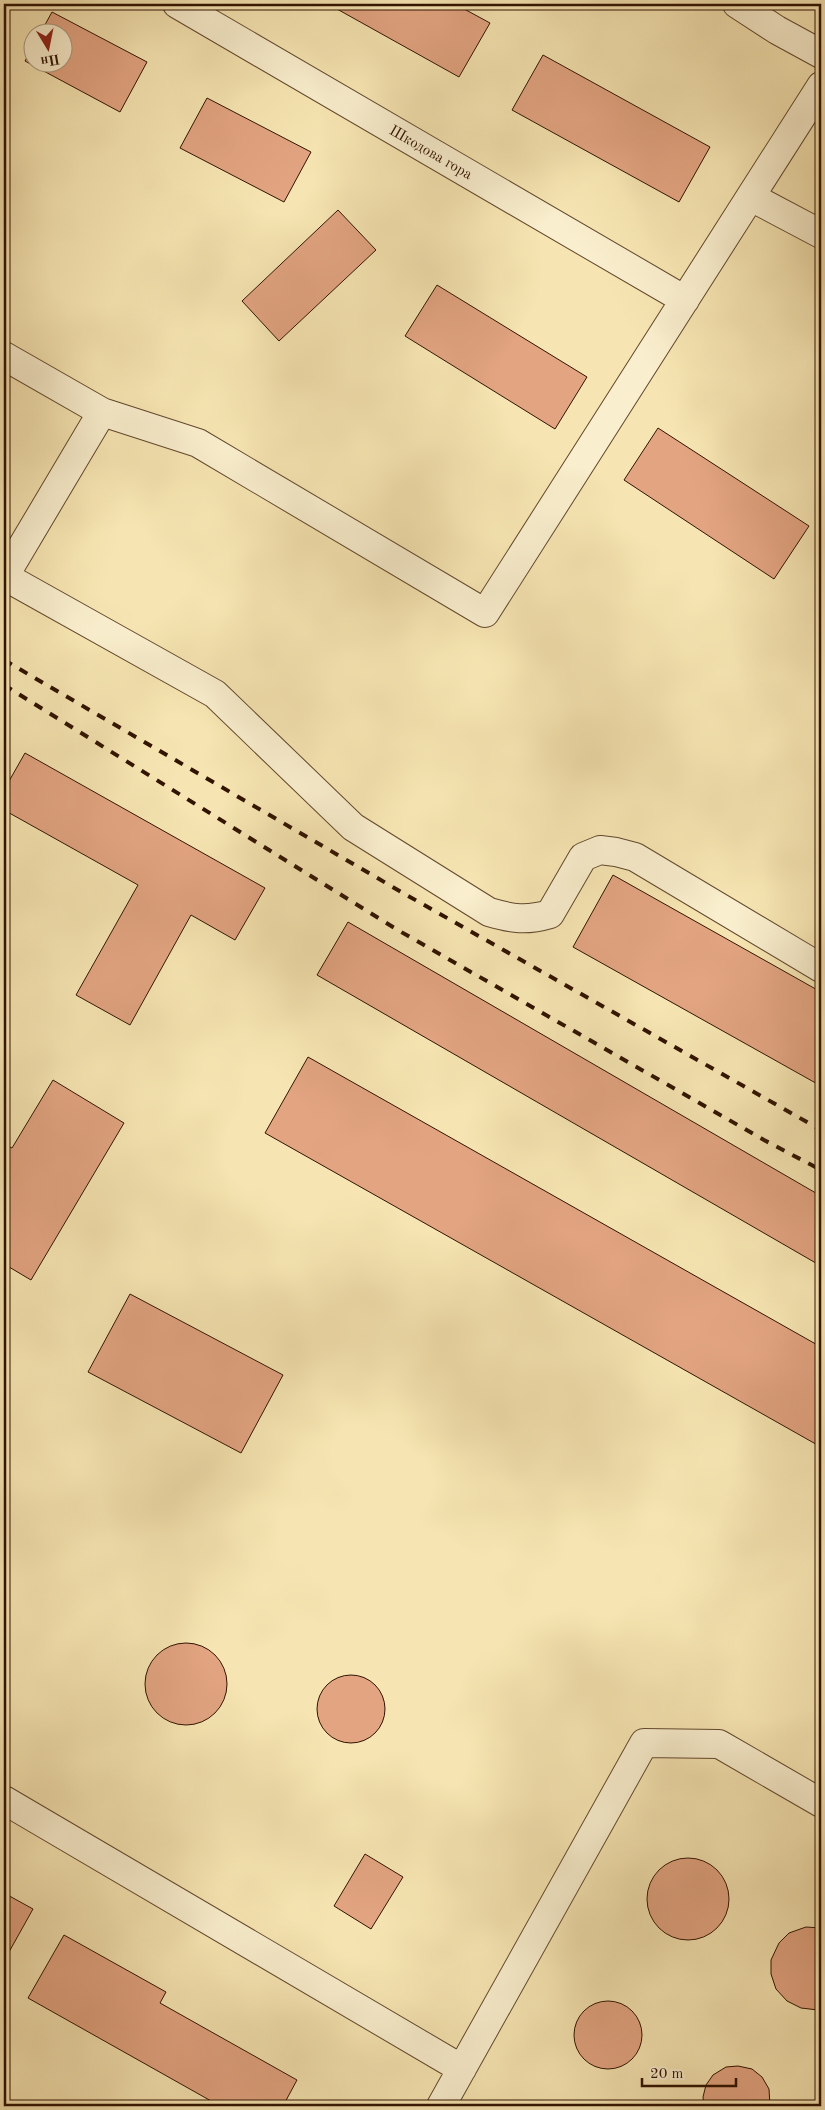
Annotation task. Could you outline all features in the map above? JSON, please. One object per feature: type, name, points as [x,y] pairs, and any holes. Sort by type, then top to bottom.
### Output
[{"type":"street","name":"Шкодова гора","points":[[177,4],[685,300]]},
{"type":"street","points":[[737,4],[777,30],[821,54]]},
{"type":"street","points":[[4,356],[102,412],[198,443],[485,613],[821,86]]},
{"type":"street","points":[[751,197],[821,234]]},
{"type":"street","points":[[102,412],[4,576],[215,694],[353,827],[489,912],[512,919],[532,919],[550,914],[583,857],[600,850],[616,852],[634,857],[821,968]]},
{"type":"street","points":[[442,2106],[644,1743],[720,1744],[821,1803]]},
{"type":"street","points":[[4,1800],[462,2069]]},
{"type":"building","points":[[328,4],[455,4],[490,23],[459,77]]},
{"type":"building","points":[[52,12],[71,22],[46,22]]},
{"type":"building","points":[[72,23],[147,62],[120,112],[45,72],[72,72]]},
{"type":"building","points":[[543,55],[710,147],[679,202],[512,110]]},
{"type":"building","points":[[207,98],[311,152],[284,202],[180,148]]},
{"type":"building","points":[[338,210],[376,250],[279,341],[242,301]]},
{"type":"building","points":[[437,285],[587,377],[555,429],[405,336]]},
{"type":"building","points":[[658,428],[809,526],[774,579],[624,480]]},
{"type":"building","points":[[25,753],[265,888],[235,940],[191,915],[130,1025],[76,995],[138,885],[4,810],[4,790]]},
{"type":"building","points":[[613,875],[821,992],[821,1086],[573,947]]},
{"type":"building","points":[[348,922],[821,1196],[821,1266],[317,975]]},
{"type":"building","points":[[308,1057],[821,1347],[821,1447],[265,1133]]},
{"type":"building","points":[[53,1080],[124,1123],[31,1280],[4,1264],[4,1144],[12,1148]]},
{"type":"building","points":[[130,1294],[283,1375],[241,1453],[88,1372]]},
{"type":"building","points":[[186,1643],[202,1646],[215,1655],[224,1668],[227,1684],[224,1700],[215,1713],[202,1722],[186,1725],[170,1722],[157,1713],[148,1700],[145,1684],[148,1668],[157,1655],[170,1646]]},
{"type":"building","points":[[351,1675],[364,1678],[375,1685],[382,1696],[385,1709],[382,1722],[375,1733],[364,1740],[351,1743],[338,1740],[327,1733],[320,1722],[317,1709],[320,1696],[327,1685],[338,1678]]},
{"type":"building","points":[[365,1854],[403,1877],[371,1929],[334,1906]]},
{"type":"building","points":[[688,1858],[704,1861],[717,1870],[726,1883],[729,1899],[726,1915],[717,1928],[704,1937],[688,1940],[672,1937],[659,1928],[650,1915],[647,1899],[650,1883],[659,1870],[672,1861]]},
{"type":"building","points":[[4,1893],[33,1909],[9,1952],[4,1949]]},
{"type":"building","points":[[806,1927],[821,1928],[821,2008],[818,2010],[801,2008],[787,2001],[776,1989],[771,1974],[771,1960],[779,1943],[789,1933]]},
{"type":"building","points":[[64,1935],[166,1992],[160,2003],[297,2080],[283,2106],[220,2106],[28,1998]]},
{"type":"building","points":[[608,2001],[621,2004],[632,2011],[639,2022],[642,2035],[639,2048],[632,2059],[621,2066],[608,2069],[595,2066],[584,2059],[577,2048],[574,2035],[577,2022],[584,2011],[595,2004]]},
{"type":"building","points":[[738,2066],[752,2069],[762,2077],[769,2089],[770,2106],[704,2106],[703,2097],[706,2085],[713,2075],[726,2067]]},
{"type":"railway","points":[[4,660],[403,893],[821,1130]]},
{"type":"railway","points":[[4,685],[396,929],[764,1140],[821,1170]]}]
